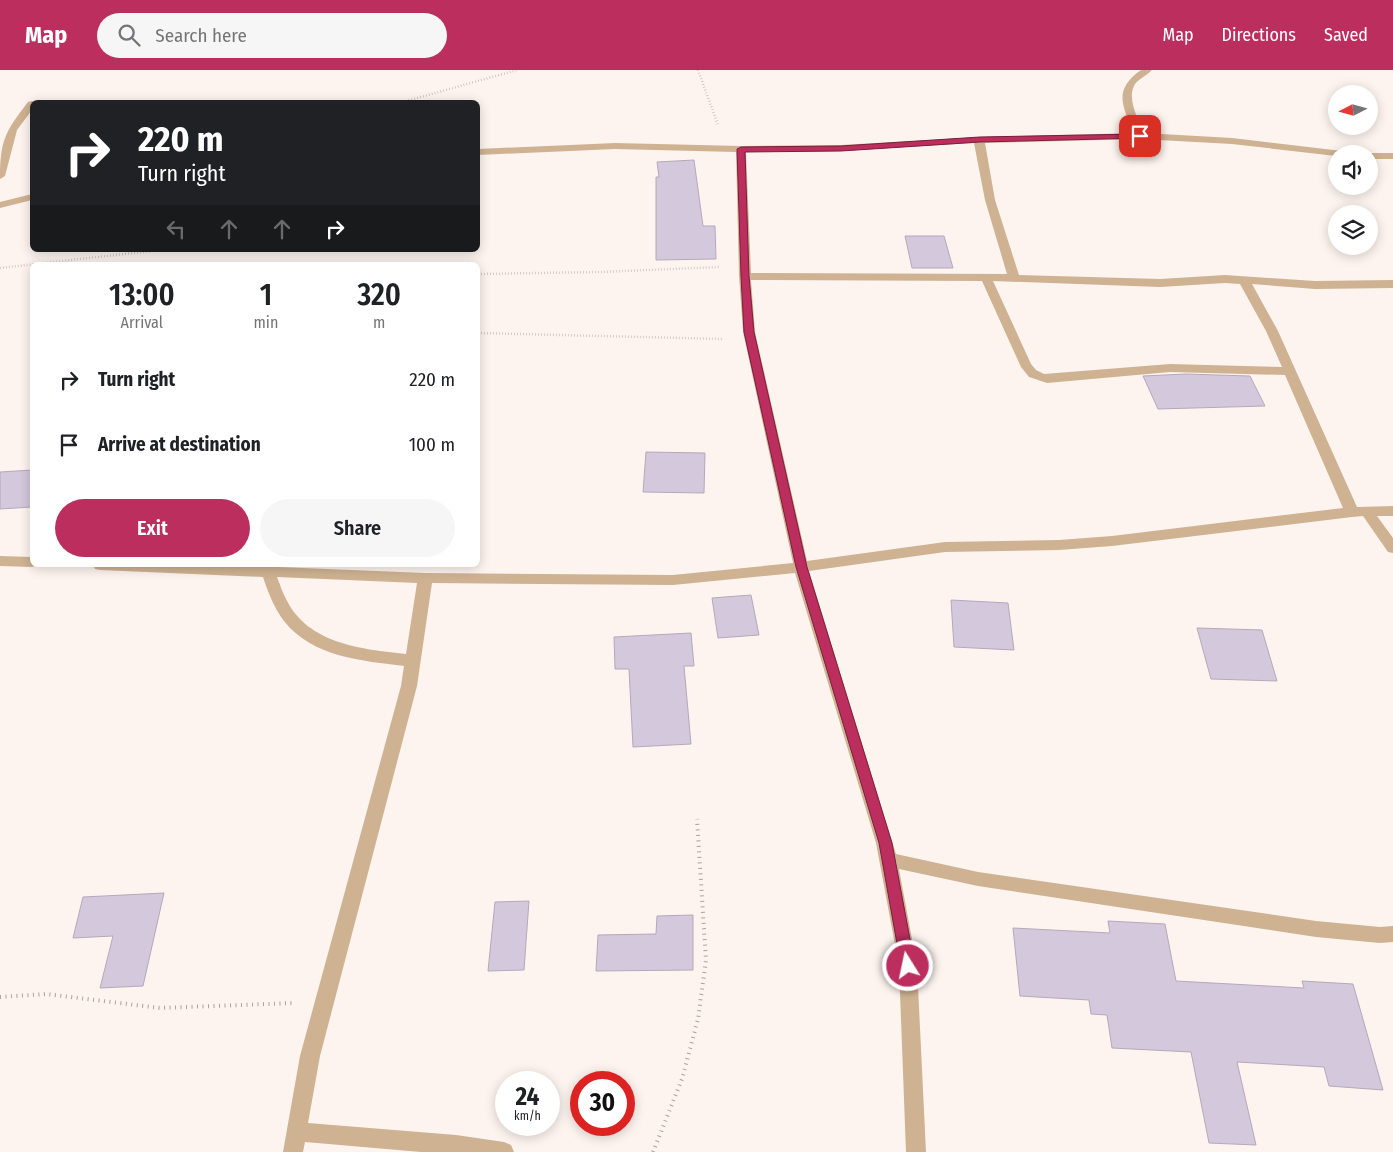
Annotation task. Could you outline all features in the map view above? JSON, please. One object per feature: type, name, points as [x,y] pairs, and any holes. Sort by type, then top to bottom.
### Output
[{"type":"street","points":[[1140,136],[1129,107],[1127,94],[1129,85],[1146,70]]},
{"type":"street","points":[[0,176],[12,130],[30,108]]},
{"type":"street","points":[[480,152],[615,146],[741,149],[841,148],[980,140],[1140,136],[1224,140],[1328,152]]},
{"type":"street","points":[[980,140],[990,200],[1014,278]]},
{"type":"street","points":[[741,149],[745,271],[751,339],[801,567],[886,843],[908,966],[916,1152]]},
{"type":"street","points":[[1378,156],[1393,156]]},
{"type":"street","points":[[0,205],[30,198]]},
{"type":"street","points":[[745,271],[1160,282],[1225,279],[1315,286],[1393,284]]},
{"type":"street","points":[[986,278],[1029,373],[1038,377],[1047,379],[1170,368],[1290,371]]},
{"type":"street","points":[[1244,280],[1272,331],[1359,511],[1393,548]]},
{"type":"street","points":[[148,567],[425,578],[673,580],[801,567],[945,547],[1059,545],[1112,541],[1359,511],[1393,511]]},
{"type":"street","points":[[0,561],[30,562]]},
{"type":"street","points":[[268,572],[279,601],[294,623],[314,640],[339,650],[413,661]]},
{"type":"street","points":[[425,578],[409,686],[386,780],[310,1056],[295,1142],[456,1145],[504,1152]]},
{"type":"street","points":[[889,860],[978,879],[1316,929],[1380,935],[1393,934]]},
{"type":"path","points":[[410,100],[517,70]]},
{"type":"path","points":[[698,70],[718,119],[719,148]]},
{"type":"path","points":[[46,262],[139,252]]},
{"type":"path","points":[[0,268],[30,264]]},
{"type":"path","points":[[480,274],[745,271]]},
{"type":"path","points":[[480,333],[751,339]]},
{"type":"path","points":[[654,1152],[682,1079],[698,1020],[702,994],[706,960],[697,819]]},
{"type":"path","points":[[0,997],[46,994],[160,1008],[324,1002]]},
{"type":"building","points":[[694,160],[703,226],[715,226],[716,259],[656,260],[656,177],[659,177],[657,162]]},
{"type":"building","points":[[905,236],[944,236],[953,268],[912,268]]},
{"type":"building","points":[[1186,374],[1250,376],[1265,406],[1158,409],[1143,376]]},
{"type":"building","points":[[646,452],[705,453],[704,493],[643,492]]},
{"type":"building","points":[[30,470],[30,507],[0,509],[0,472]]},
{"type":"building","points":[[751,595],[759,635],[718,638],[712,598]]},
{"type":"building","points":[[951,600],[1008,603],[1014,650],[954,647]]},
{"type":"building","points":[[1197,628],[1262,630],[1277,681],[1211,679]]},
{"type":"building","points":[[691,633],[694,666],[684,666],[691,744],[633,747],[629,669],[615,669],[614,637]]},
{"type":"building","points":[[164,893],[143,986],[100,988],[113,936],[73,938],[83,897]]},
{"type":"building","points":[[529,901],[524,970],[488,971],[495,902]]},
{"type":"building","points":[[693,915],[693,970],[596,971],[598,935],[656,934],[657,916]]},
{"type":"building","points":[[1108,921],[1165,924],[1176,981],[1304,988],[1302,981],[1353,984],[1383,1090],[1329,1086],[1324,1067],[1237,1062],[1256,1145],[1209,1143],[1191,1052],[1112,1048],[1107,1015],[1091,1014],[1089,1000],[1020,996],[1013,928],[1110,933]]},
{"type":"route","points":[[908,966],[886,843],[801,567],[749,332],[745,276],[741,149],[841,148],[980,140],[1140,136]]}]
